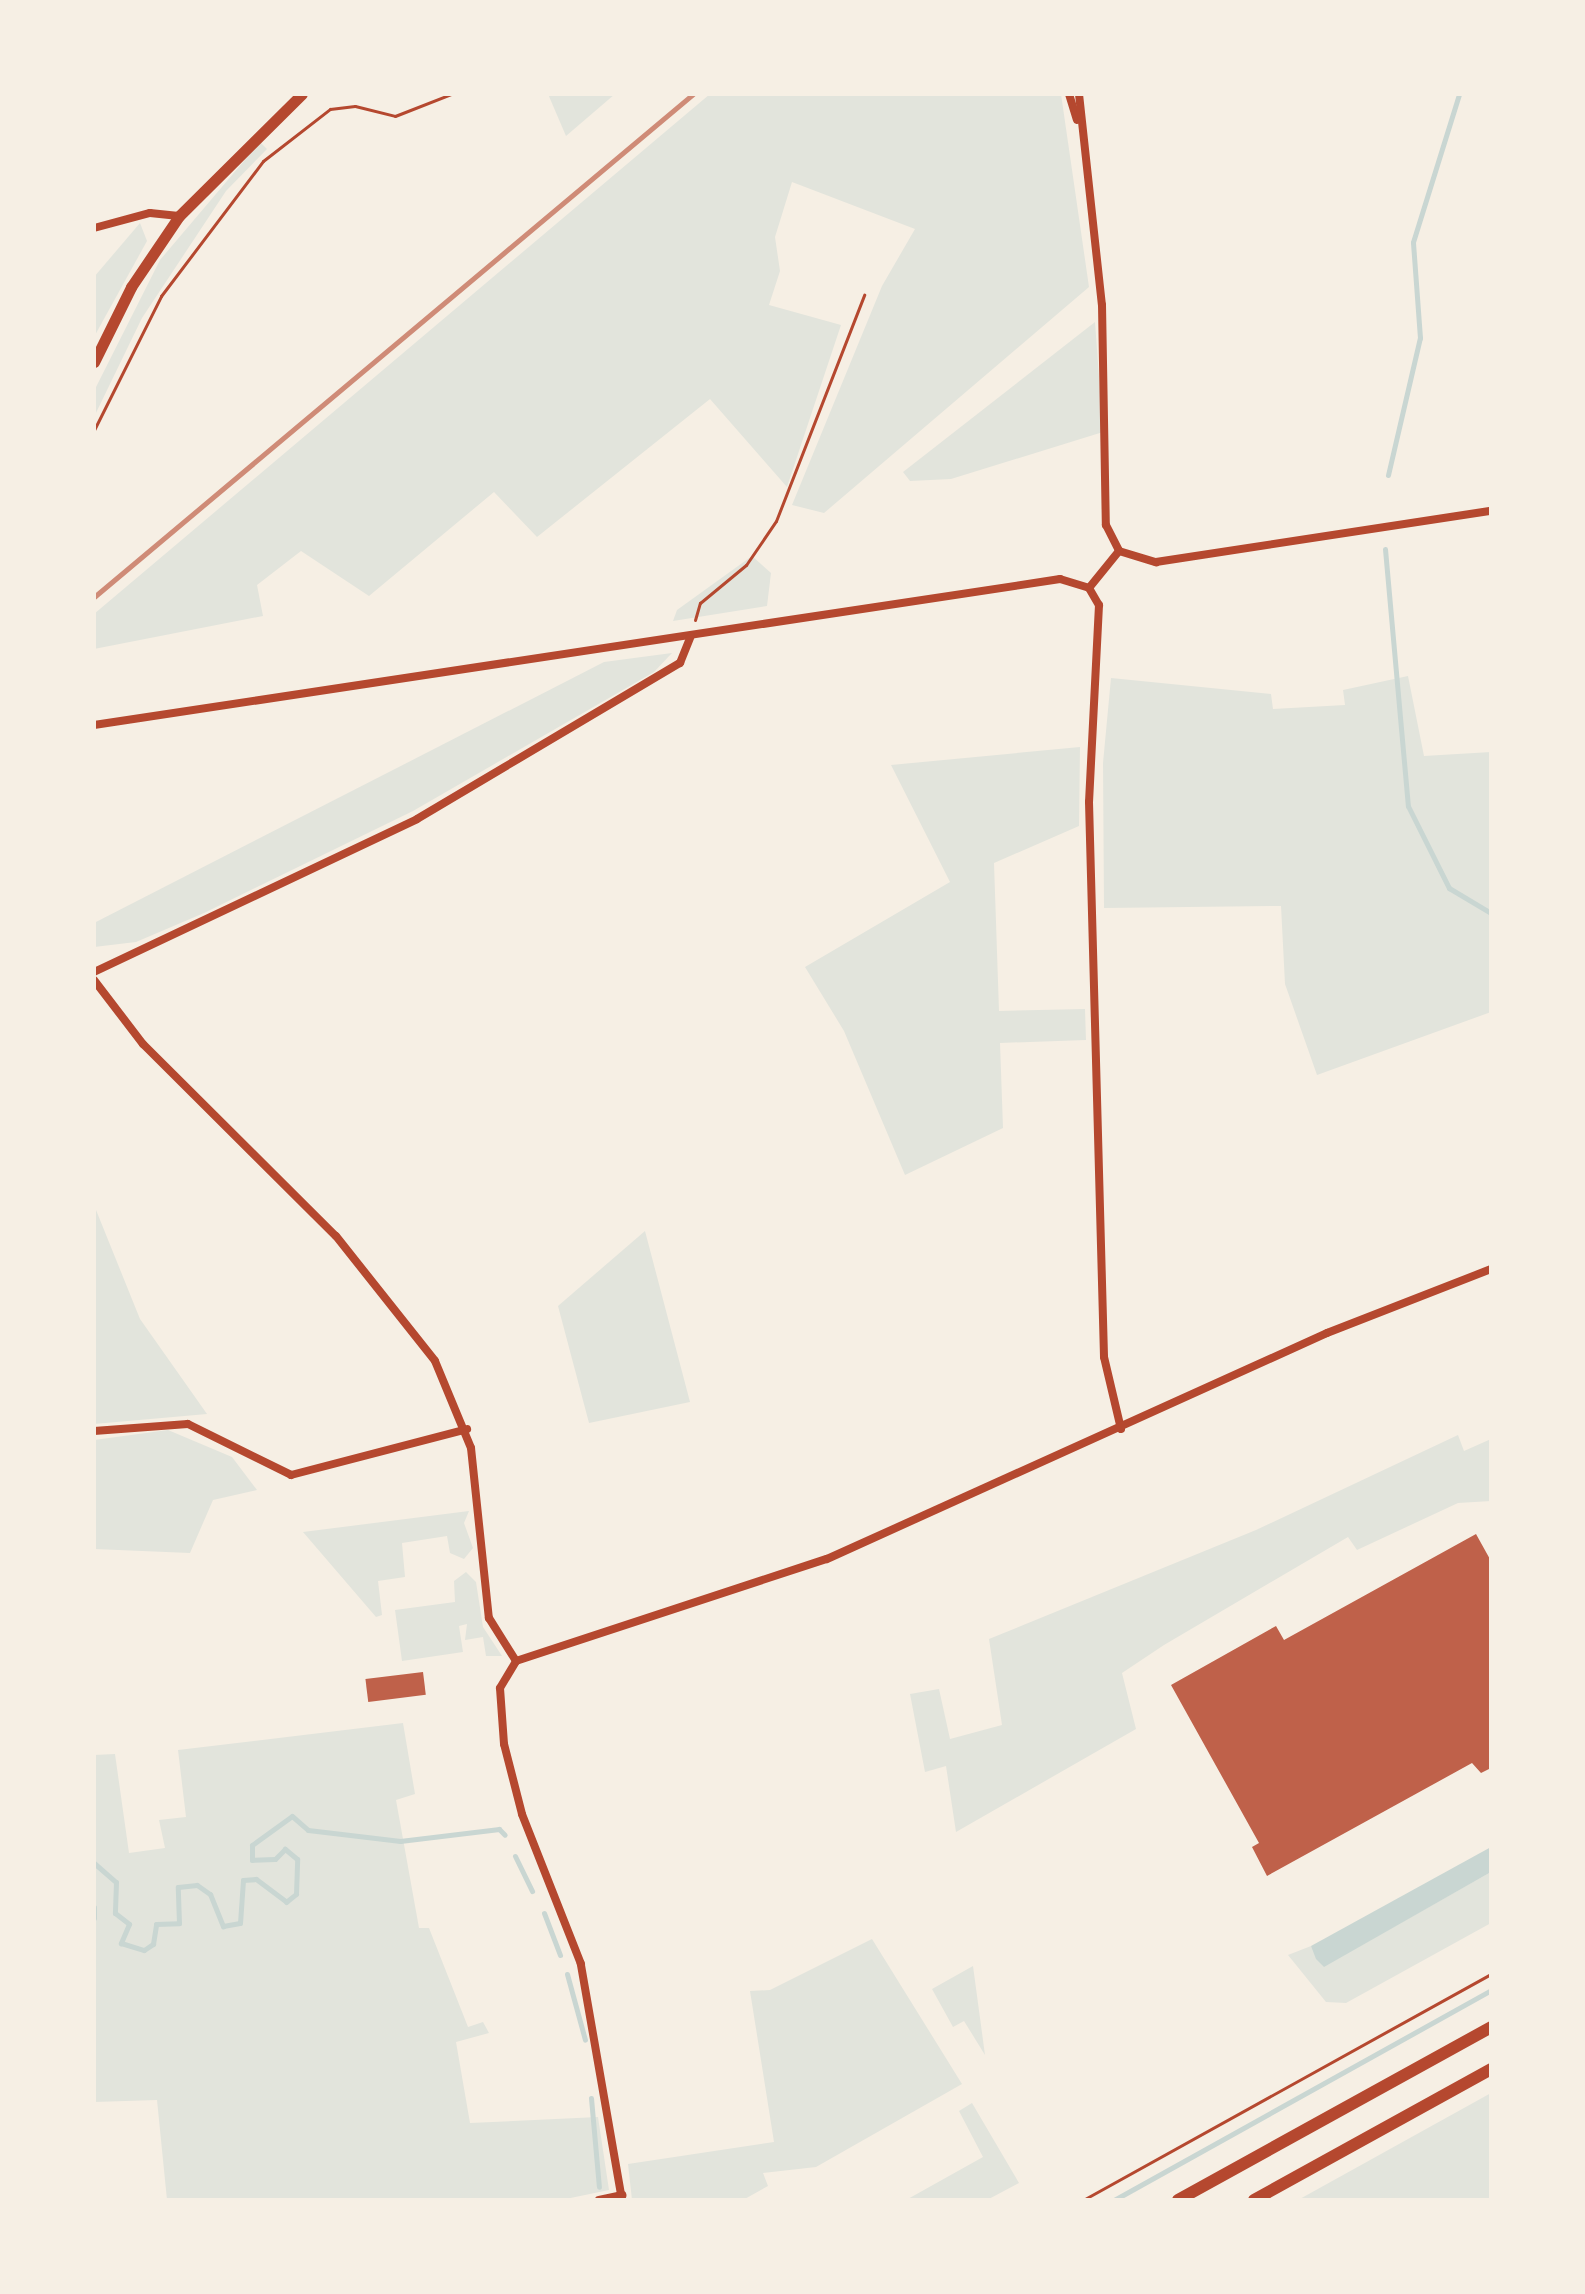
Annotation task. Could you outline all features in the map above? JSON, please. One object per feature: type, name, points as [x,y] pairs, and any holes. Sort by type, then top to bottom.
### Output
[{"type":"highway","points":[[1178,2200],[1491,2027]]},
{"type":"highway","points":[[1254,2200],[1491,2069]]},
{"type":"main road","points":[[94,362],[131,287],[179,216],[302,94]]},
{"type":"street","points":[[1069,94],[1082,136]]},
{"type":"street","points":[[1079,94],[1102,305],[1106,525],[1119,551],[1156,562],[1491,511]]},
{"type":"street","points":[[94,228],[150,213],[179,216]]},
{"type":"street","points":[[1089,588],[1119,551]]},
{"type":"street","points":[[94,725],[1060,579],[1089,588],[1099,605],[1089,802],[1104,1357],[1121,1429]]},
{"type":"street","points":[[94,972],[417,819],[680,663],[691,636]]},
{"type":"street","points":[[94,980],[143,1044],[382,1290],[435,1361],[467,1429],[489,1618],[516,1661]]},
{"type":"street","points":[[599,2200],[622,2198],[581,1964],[522,1814],[504,1744],[500,1688],[516,1661],[827,1559],[1121,1429],[1327,1333],[1491,1269]]},
{"type":"street","points":[[94,1431],[188,1424],[291,1475],[467,1429]]},
{"type":"path","points":[[94,430],[161,296],[263,161],[330,109],[355,106],[395,116],[451,94]]},
{"type":"path","points":[[691,636],[700,603],[746,565],[776,521],[864,295]]},
{"type":"path","points":[[1083,2200],[1491,1974]]},
{"type":"shaded area","points":[[548,94],[615,94],[566,136]]},
{"type":"shaded area","points":[[710,94],[1061,94],[1089,287],[824,513],[792,505],[882,286],[915,229],[792,182],[775,237],[780,271],[769,305],[841,325],[787,487],[710,399],[537,537],[494,492],[369,596],[301,551],[257,585],[263,616],[94,649],[94,614]]},
{"type":"shaded area","points":[[260,142],[267,149],[226,191],[142,318],[94,417],[94,391],[160,260]]},
{"type":"shaded area","points":[[140,223],[147,241],[94,337],[94,277]]},
{"type":"shaded area","points":[[1095,322],[1103,432],[951,479],[910,481],[903,472]]},
{"type":"shaded area","points":[[752,556],[771,573],[767,606],[673,621],[677,610]]},
{"type":"shaded area","points":[[672,653],[654,672],[413,811],[204,913],[136,942],[94,947],[94,923],[604,662]]},
{"type":"shaded area","points":[[1408,676],[1424,756],[1491,752],[1491,1012],[1317,1075],[1285,984],[1281,906],[1104,908],[1103,763],[1111,678],[1271,694],[1273,709],[1345,705],[1343,690]]},
{"type":"shaded area","points":[[1080,747],[1079,826],[994,863],[999,1011],[1085,1009],[1086,1040],[1000,1043],[1003,1128],[905,1175],[844,1031],[805,967],[950,882],[891,765]]},
{"type":"shaded area","points":[[94,1205],[140,1319],[207,1414],[94,1424]]},
{"type":"shaded area","points":[[645,1231],[690,1402],[589,1423],[558,1306]]},
{"type":"shaded area","points":[[168,1430],[232,1457],[257,1490],[213,1500],[190,1553],[94,1549],[94,1440]]},
{"type":"shaded area","points":[[1458,1435],[1464,1451],[1491,1439],[1491,1501],[1458,1503],[1357,1550],[1348,1537],[1164,1645],[1122,1673],[1136,1729],[956,1832],[946,1766],[925,1772],[910,1694],[939,1689],[950,1739],[1002,1725],[989,1639],[1256,1530]]},
{"type":"shaded area","points":[[469,1511],[464,1523],[473,1548],[464,1559],[450,1553],[447,1536],[402,1543],[405,1577],[378,1581],[382,1615],[376,1617],[303,1532]]},
{"type":"shaded area","points":[[466,1572],[476,1582],[483,1627],[502,1656],[486,1656],[483,1637],[465,1640],[467,1624],[459,1626],[463,1652],[402,1661],[395,1610],[455,1602],[454,1581]]},
{"type":"shaded area","points":[[403,1723],[415,1794],[396,1800],[419,1928],[429,1928],[468,2027],[483,2022],[489,2033],[456,2042],[470,2123],[598,2117],[609,2190],[561,2200],[167,2200],[157,2100],[94,2102],[94,1755],[115,1754],[129,1853],[165,1848],[159,1820],[186,1817],[178,1750]]},
{"type":"shaded area","points":[[1491,1847],[1491,1872],[1324,1967],[1316,1959],[1311,1946]]},
{"type":"shaded area","points":[[1491,1872],[1491,1923],[1346,2003],[1326,2002],[1288,1955],[1311,1946],[1324,1966]]},
{"type":"shaded area","points":[[872,1939],[962,2084],[816,2167],[763,2173],[768,2186],[743,2200],[632,2200],[628,2164],[774,2142],[750,1991],[770,1990]]},
{"type":"shaded area","points":[[973,1966],[985,2055],[964,2021],[953,2027],[932,1989]]},
{"type":"shaded area","points":[[1491,2093],[1491,2200],[1298,2200]]},
{"type":"shaded area","points":[[972,2103],[1019,2183],[987,2200],[906,2200],[983,2157],[959,2111]]},
{"type":"building","points":[[1476,1534],[1491,1561],[1491,1768],[1481,1773],[1472,1763],[1267,1876],[1252,1847],[1259,1843],[1171,1685],[1276,1626],[1284,1640]]},
{"type":"building","points":[[423,1672],[426,1695],[368,1702],[365,1679]]},
{"type":"waterway","points":[[1388,475],[1420,338],[1413,242],[1459,94]]},
{"type":"waterway","points":[[1385,549],[1408,806],[1449,888],[1491,913]]},
{"type":"waterway","points":[[94,1863],[116,1882],[115,1913],[129,1924],[121,1943],[144,1950],[153,1944],[156,1924],[179,1923],[178,1887],[197,1885],[210,1894],[223,1926],[240,1923],[243,1880],[256,1879],[286,1902],[296,1894],[297,1859],[285,1849],[275,1859],[252,1860],[252,1845],[292,1816],[308,1830],[400,1841],[499,1829],[505,1835]]},
{"type":"waterway","points":[[515,1856],[532,1891]]},
{"type":"waterway","points":[[94,1907],[94,1918]]},
{"type":"waterway","points":[[544,1913],[560,1955]]},
{"type":"waterway","points":[[567,1974],[585,2040]]},
{"type":"waterway","points":[[1114,2200],[1491,1990]]},
{"type":"waterway","points":[[591,2098],[599,2187]]},
{"type":"railway","points":[[94,597],[693,94]]}]
